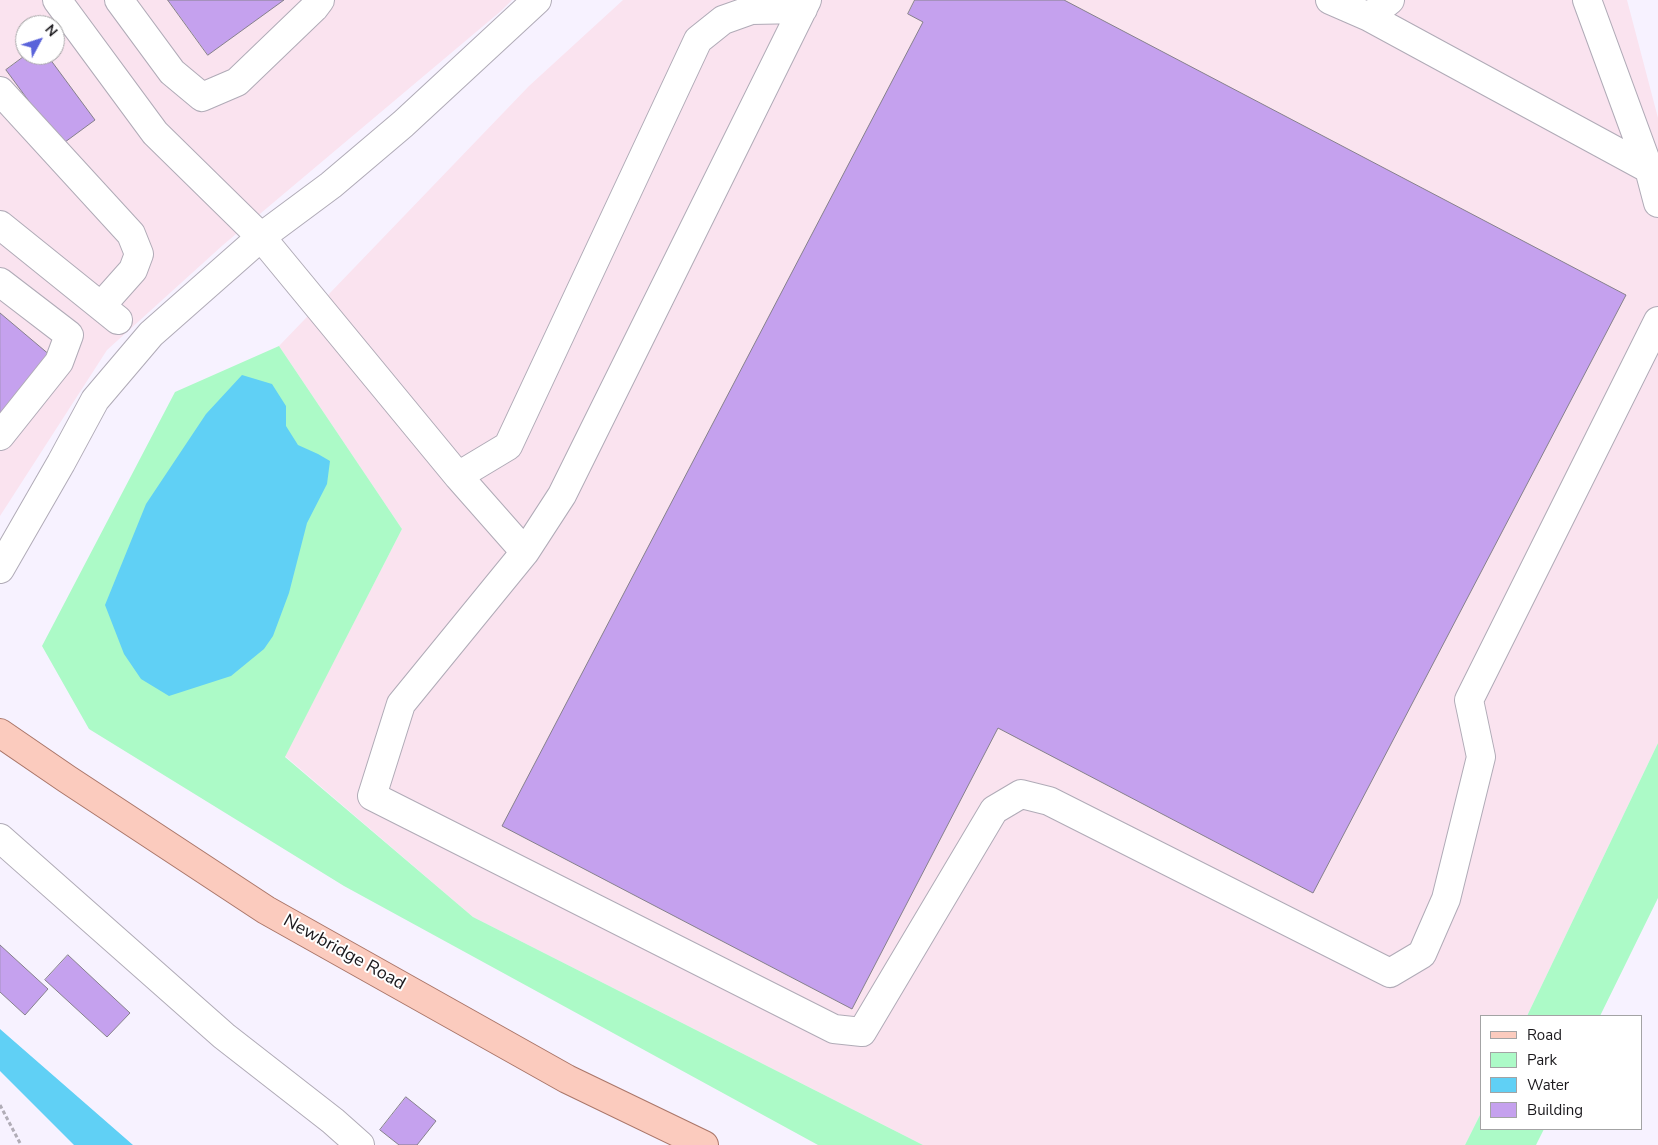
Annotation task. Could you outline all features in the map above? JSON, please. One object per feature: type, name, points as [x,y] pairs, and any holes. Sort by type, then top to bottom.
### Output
[{"type":"main road","name":"Newbridge Road","points":[[0,733],[266,910],[568,1079],[704,1145]]},
{"type":"street","points":[[57,0],[155,133],[261,237],[458,476],[525,552]]},
{"type":"street","points":[[119,0],[172,72],[202,97],[237,82],[320,0]]},
{"type":"street","points":[[0,569],[95,400],[151,334],[261,237],[332,186],[403,124],[537,0]]},
{"type":"street","points":[[1330,0],[1379,8],[1649,169]]},
{"type":"street","points":[[1587,0],[1649,169],[1658,203]]},
{"type":"street","points":[[458,476],[508,446],[698,40],[724,20],[751,10],[805,5]]},
{"type":"street","points":[[805,5],[562,495],[525,552],[401,704],[372,796],[834,1029],[862,1032],[994,810],[1021,794],[1049,801],[1390,973],[1422,954],[1446,899],[1481,757],[1469,700],[1658,322]]},
{"type":"street","points":[[0,91],[130,234],[139,254],[133,270],[110,313],[0,225]]},
{"type":"street","points":[[0,282],[69,335],[59,362],[0,436]]},
{"type":"street","points":[[1,841],[224,1036],[334,1120],[360,1145]]},
{"type":"path","points":[[0,1104],[21,1145]]},
{"type":"shaded area","points":[[0,0],[512,0],[223,245],[107,350],[0,516]]},
{"type":"shaded area","points":[[623,0],[1627,0],[1658,118],[1658,743],[1527,1015],[1480,1015],[1480,1115],[1465,1145],[923,1145],[473,917],[285,756],[402,529],[279,346],[529,86]]},
{"type":"green space","points":[[279,346],[402,529],[285,757],[473,917],[923,1145],[818,1145],[344,886],[89,729],[42,646],[175,392]]},
{"type":"green space","points":[[1658,743],[1658,898],[1600,1015],[1527,1015]]},
{"type":"green space","points":[[1480,1115],[1480,1130],[1544,1130],[1536,1145],[1465,1145]]},
{"type":"water","points":[[242,375],[272,384],[286,406],[286,426],[298,445],[330,461],[327,484],[307,523],[289,593],[273,636],[264,649],[231,676],[169,696],[141,679],[124,654],[105,605],[146,504],[206,414]]},
{"type":"water","points":[[0,1029],[133,1145],[74,1145],[0,1071]]},
{"type":"building","points":[[168,0],[284,0],[208,55]]},
{"type":"building","points":[[915,0],[1064,0],[1626,295],[1313,893],[998,728],[852,1009],[502,826],[923,22],[908,14]]},
{"type":"building","points":[[15,63],[15,65],[54,65],[95,120],[61,145],[6,70]]},
{"type":"building","points":[[0,313],[51,356],[0,417]]},
{"type":"building","points":[[0,945],[48,989],[25,1015],[0,992]]},
{"type":"building","points":[[68,955],[130,1013],[107,1037],[45,980]]},
{"type":"building","points":[[406,1097],[436,1121],[417,1145],[399,1145],[380,1130]]}]
